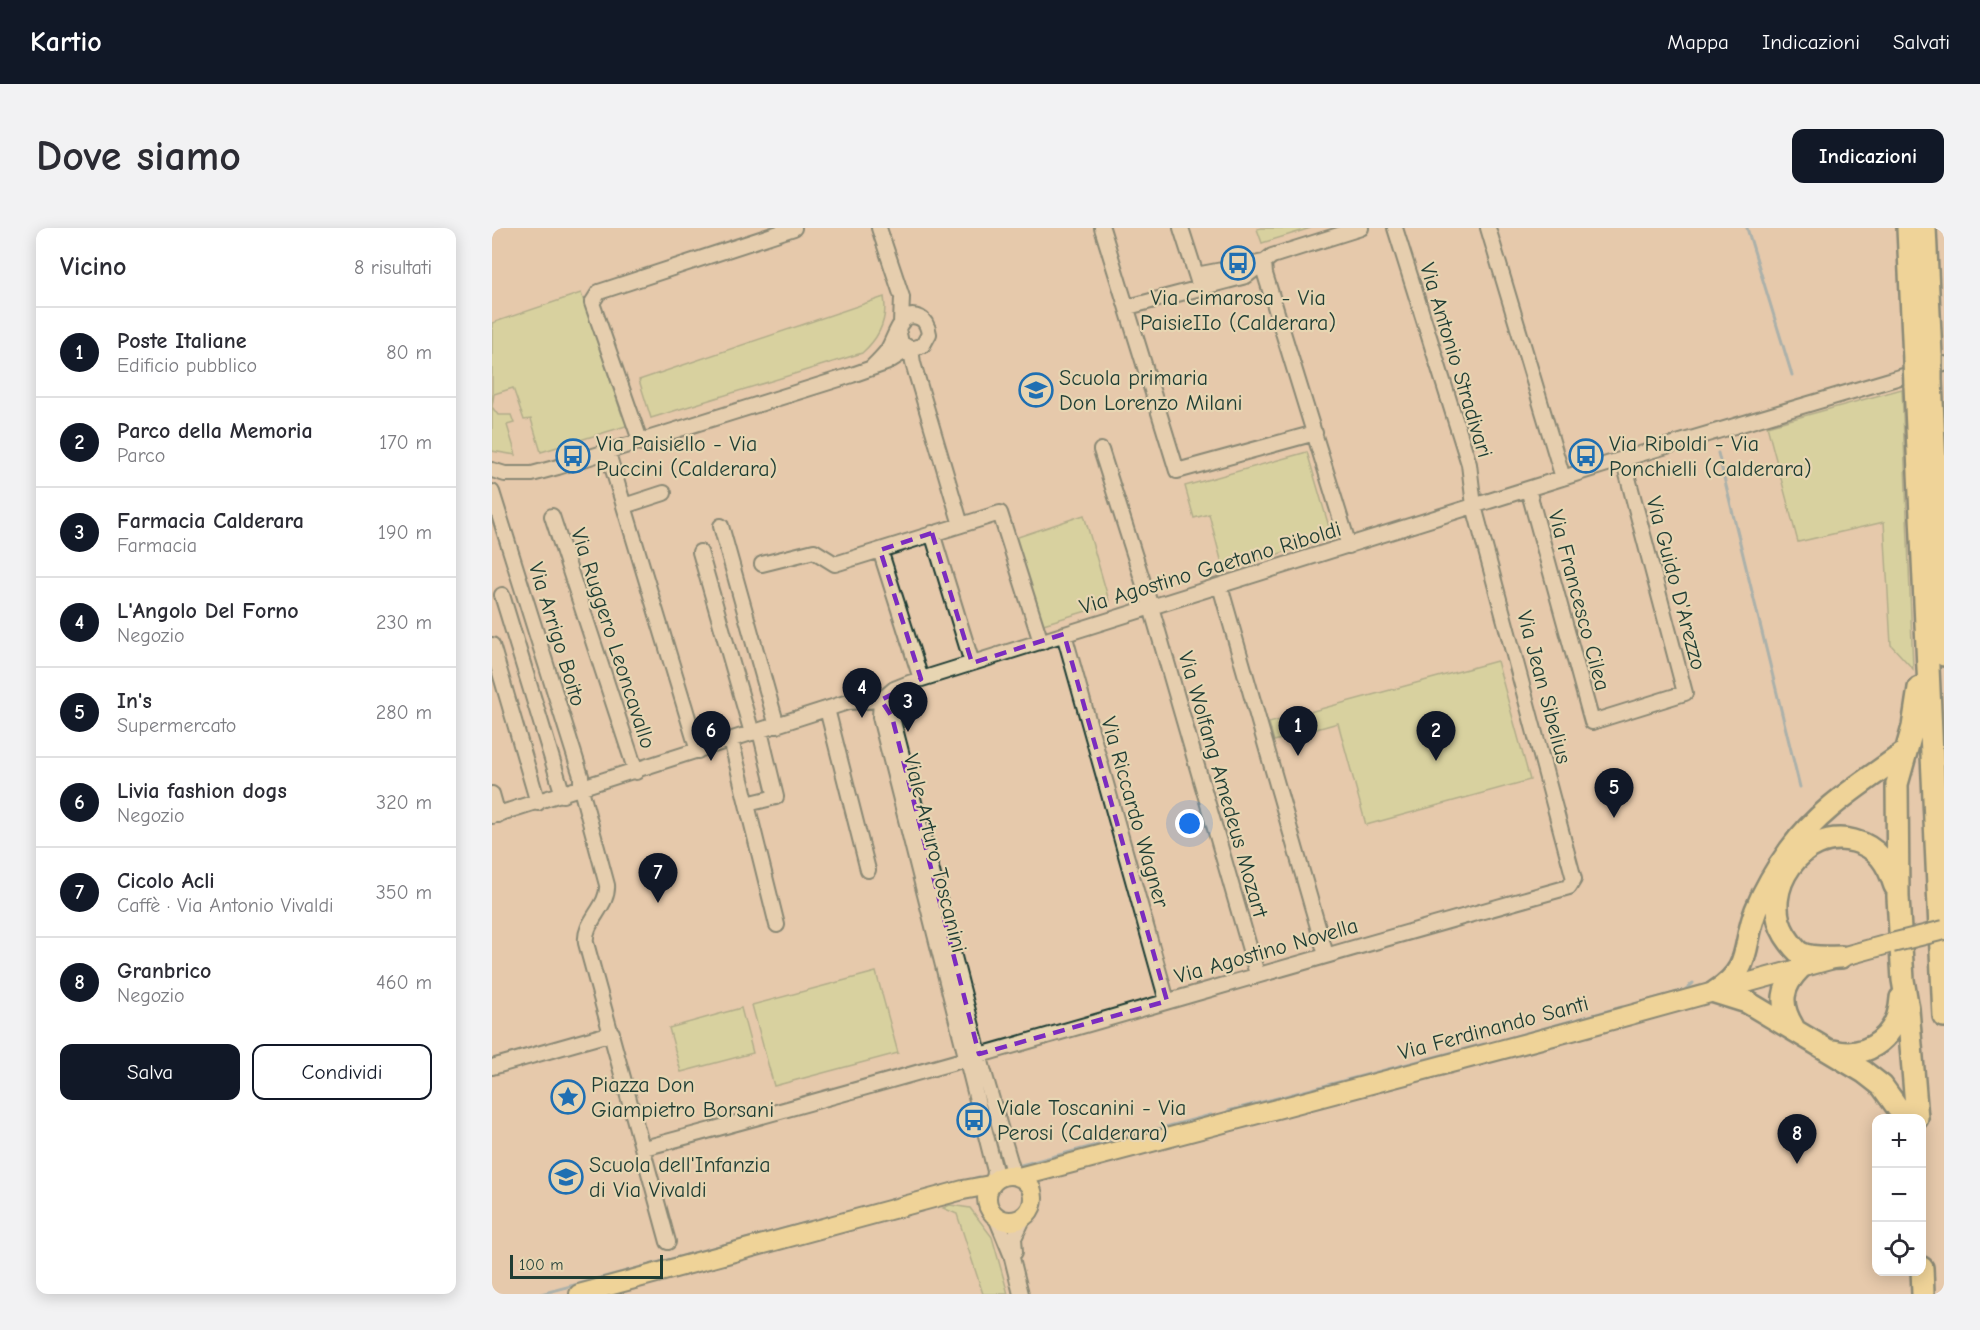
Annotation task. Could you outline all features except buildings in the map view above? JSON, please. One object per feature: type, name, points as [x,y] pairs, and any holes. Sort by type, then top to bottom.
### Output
[{"type":"highway","points":[[1908,228],[1927,369],[1944,653]]},
{"type":"highway","points":[[1917,1114],[1908,1009],[1903,980],[1898,897],[1897,784],[1919,700],[1924,580],[1927,369],[1925,228]]},
{"type":"highway","points":[[1924,580],[1944,1016]]},
{"type":"highway","points":[[1715,992],[1729,983],[1739,970],[1757,908],[1795,844],[1838,799],[1904,753]]},
{"type":"highway","points":[[1840,957],[1820,957],[1800,953],[1782,929],[1778,912],[1778,895],[1790,866],[1815,844],[1847,839],[1863,843],[1878,853],[1889,867],[1898,897]]},
{"type":"highway","points":[[1793,1027],[1784,1011],[1783,996],[1787,984],[1800,968]]},
{"type":"highway","points":[[1830,1050],[1844,1053],[1865,1051],[1887,1036],[1899,1017],[1903,980]]},
{"type":"highway","points":[[1715,992],[1740,999],[1830,1050],[1882,1086],[1902,1114]]},
{"type":"highway","points":[[1922,1276],[1922,1293]]},
{"type":"main road","name":"Via Ferdinando Santi","points":[[1016,1176],[1944,930]]},
{"type":"main road","points":[[940,1198],[965,1198],[992,1211],[1006,1221],[1024,1216],[1031,1207],[1033,1194],[1042,1179],[1053,1168]]},
{"type":"main road","points":[[579,1294],[940,1198],[992,1183],[1001,1177],[1016,1176],[1029,1184],[1033,1194]]},
{"type":"main road","points":[[992,1183],[987,1195],[992,1211]]},
{"type":"street","points":[[641,443],[592,303],[599,292],[794,228]]},
{"type":"street","points":[[492,470],[505,474],[532,474],[608,453],[870,369],[886,363],[911,348],[923,345],[929,334],[926,323],[902,297],[879,228]]},
{"type":"street","points":[[1102,228],[1177,471],[1315,433]]},
{"type":"street","points":[[1181,228],[1198,282]]},
{"type":"street","points":[[1128,307],[1198,282],[1246,276],[1272,256],[1361,228]]},
{"type":"street","name":"Via Antonio Stradivari","points":[[1395,228],[1469,464],[1474,506]]},
{"type":"street","points":[[1488,228],[1563,478]]},
{"type":"street","points":[[1264,262],[1265,274],[1349,546]]},
{"type":"street","points":[[902,297],[899,326],[901,343],[911,348]]},
{"type":"street","points":[[870,369],[887,351],[899,326],[913,317],[920,318]]},
{"type":"street","points":[[911,348],[913,363],[961,525]]},
{"type":"street","name":"Via Agostino Gaetano Riboldi","points":[[495,816],[563,795],[581,786],[636,772],[697,749],[777,726],[848,702],[881,700],[894,689],[921,679],[1623,459],[1927,369]]},
{"type":"street","name":"Via Wolfang Amedeus Mozart","points":[[1101,450],[1151,607],[1257,974]]},
{"type":"street","points":[[608,453],[697,749]]},
{"type":"street","name":"Via Guido D'Arezzo","points":[[1592,722],[1685,693],[1623,459]]},
{"type":"street","name":"Via Francesco Cilea","points":[[1528,489],[1592,722]]},
{"type":"street","name":"Via Arrigo Boito","points":[[492,492],[581,786],[608,890],[585,939],[668,1242]]},
{"type":"street","points":[[624,506],[664,493]]},
{"type":"street","name":"Via Jean Sibelius","points":[[1474,506],[1574,879]]},
{"type":"street","points":[[762,564],[814,551],[835,564],[1000,513],[1041,642]]},
{"type":"street","name":"Via Ruggero Leoncavallo","points":[[552,516],[636,772]]},
{"type":"street","points":[[721,526],[777,726]]},
{"type":"street","points":[[932,534],[972,663]]},
{"type":"street","points":[[880,550],[921,679]]},
{"type":"street","points":[[700,552],[776,797],[747,804]]},
{"type":"street","points":[[1220,586],[1326,955]]},
{"type":"street","points":[[502,596],[563,795]]},
{"type":"street","name":"Via Riccardo Wagner","points":[[1064,634],[1167,1001]]},
{"type":"street","points":[[492,645],[538,803]]},
{"type":"street","name":"Viale Arturo Toscanini","points":[[881,700],[880,717],[972,1056],[995,1171],[992,1183]]},
{"type":"street","points":[[827,709],[868,870]]},
{"type":"street","points":[[731,740],[777,925]]},
{"type":"street","points":[[492,794],[495,816]]},
{"type":"street","name":"Via Agostino Novella","points":[[644,1148],[808,1104],[1257,974],[1569,887],[1574,879]]},
{"type":"street","points":[[492,1067],[612,1033]]},
{"type":"street","name":"Viale Arturo Toscanini","points":[[972,1056],[1016,1176]]},
{"type":"street","points":[[992,1211],[1011,1254],[1019,1287]]},
{"type":"street","points":[[1019,1287],[1014,1238],[1024,1216]]},
{"type":"highlighted area","points":[[932,533],[972,663],[1064,634],[1167,1001],[979,1054],[892,717],[881,700],[921,679],[880,550]]},
{"type":"green space","points":[[1311,228],[1262,243],[1257,229]]},
{"type":"green space","points":[[581,293],[622,415],[625,414],[629,425],[541,452],[531,419],[524,420],[513,388],[494,394],[492,407],[492,323]]},
{"type":"green space","points":[[884,297],[885,313],[881,328],[862,353],[651,418],[639,380]]},
{"type":"green space","points":[[1902,389],[1913,669],[1891,645],[1884,522],[1798,542],[1767,426]]},
{"type":"green space","points":[[492,407],[498,415],[511,415],[514,423],[507,425],[516,455],[492,451]]},
{"type":"green space","points":[[1307,452],[1332,537],[1224,571],[1209,514],[1194,518],[1185,486]]},
{"type":"green space","points":[[1084,515],[1110,604],[1040,625],[1015,538]]},
{"type":"green space","points":[[1497,661],[1530,780],[1366,825],[1338,723],[1274,741],[1269,723]]},
{"type":"green space","points":[[876,972],[898,1053],[774,1086],[752,1005]]},
{"type":"green space","points":[[741,1008],[753,1053],[681,1072],[669,1028]]},
{"type":"green space","points":[[950,1205],[970,1208],[992,1237],[1008,1294],[983,1294],[957,1214],[943,1208]]},
{"type":"waterway","points":[[1747,228],[1792,375]]},
{"type":"waterway","points":[[1718,453],[1800,787]]},
{"type":"waterway","points":[[1635,1004],[1685,990],[1693,983]]},
{"type":"waterway","points":[[1501,1040],[1622,1007]]},
{"type":"waterway","points":[[1228,1111],[1484,1044]]},
{"type":"waterway","points":[[1021,1165],[1211,1115]]},
{"type":"waterway","points":[[966,1181],[979,1177]]},
{"type":"waterway","points":[[541,1294],[809,1222]]},
{"type":"place","name":"Via Cimarosa - Via PaisieIIo (Calderara)","points":[[1238,263]]},
{"type":"place","name":"Scuola primaria Don Lorenzo Milani","points":[[1036,390]]},
{"type":"place","name":"Via Paisiello - Via Puccini (Calderara)","points":[[573,456]]},
{"type":"place","name":"Via Riboldi - Via Ponchielli (Calderara)","points":[[1586,456]]},
{"type":"place","name":"L'Angolo Del Forno","points":[[862,718]]},
{"type":"place","name":"Farmacia Calderara","points":[[908,732]]},
{"type":"place","name":"Poste Italiane","points":[[1298,756]]},
{"type":"place","name":"Livia fashion dogs","points":[[711,761]]},
{"type":"place","name":"Parco della Memoria","points":[[1436,761]]},
{"type":"place","name":"In's","points":[[1614,818]]},
{"type":"place","name":"Cicolo Acli","points":[[658,903]]},
{"type":"place","name":"Piazza Don Giampietro Borsani","points":[[568,1097]]},
{"type":"place","name":"Viale Toscanini - Via Perosi (Calderara)","points":[[974,1120]]},
{"type":"place","name":"Granbrico","points":[[1797,1164]]},
{"type":"place","name":"Scuola dell'Infanzia di Via Vivaldi","points":[[566,1177]]}]
